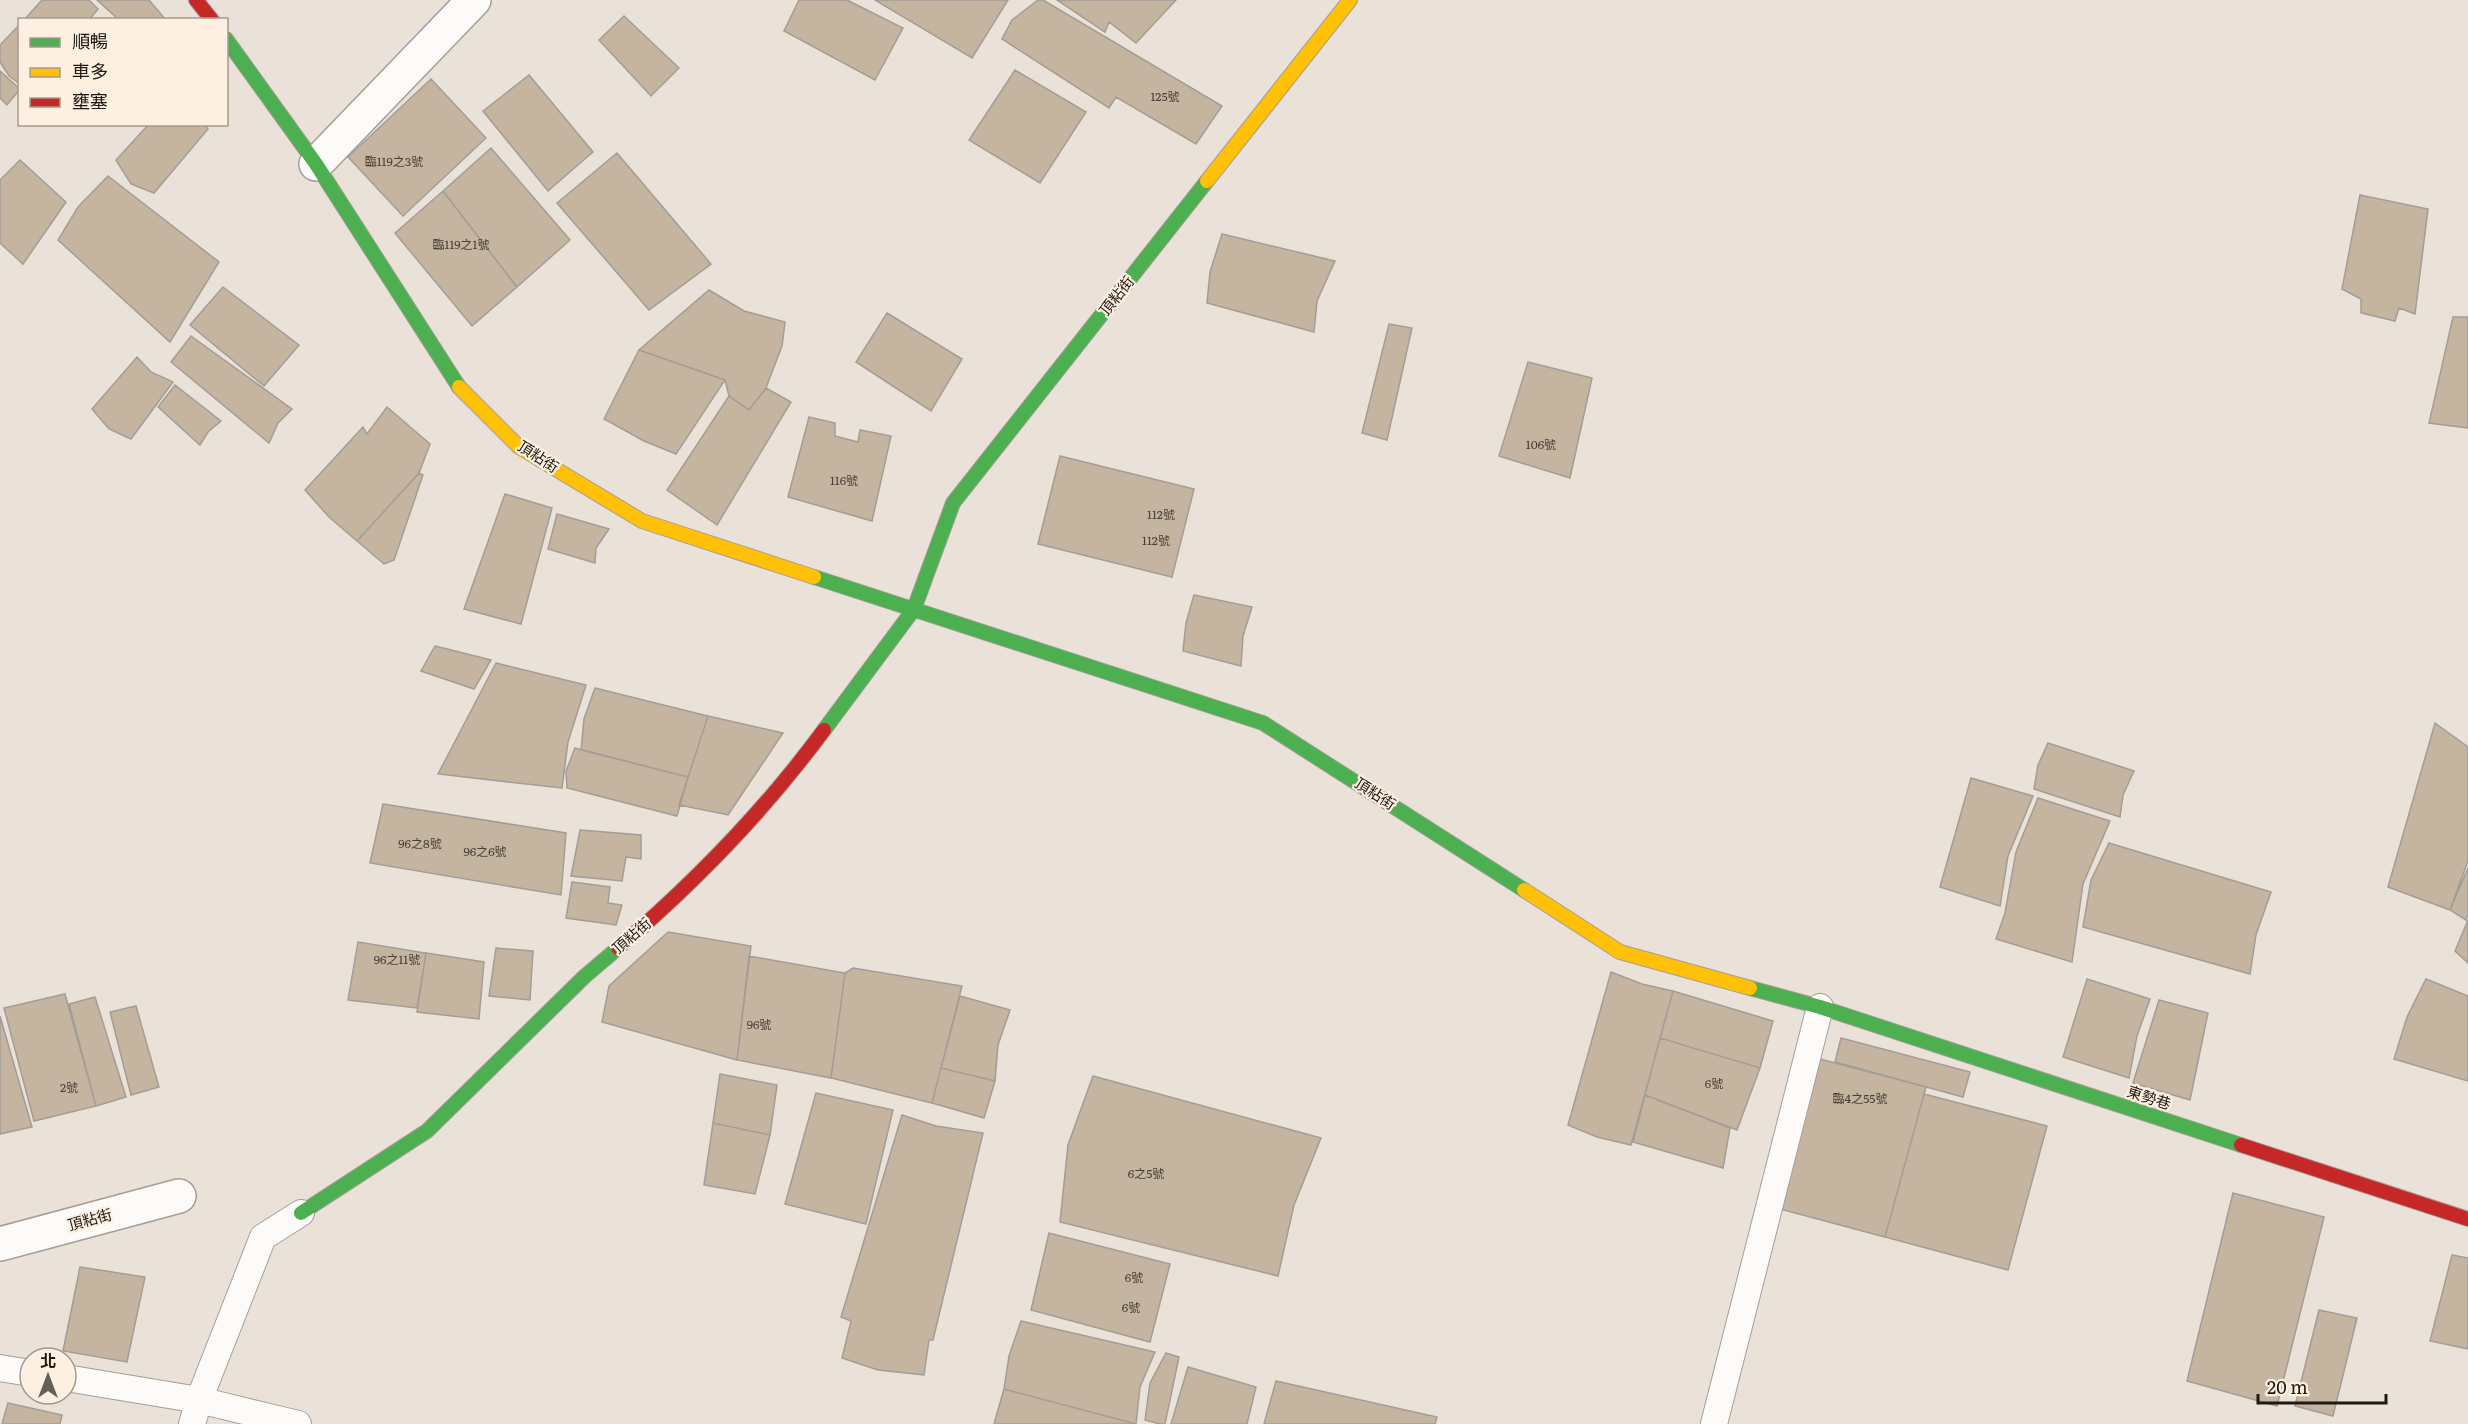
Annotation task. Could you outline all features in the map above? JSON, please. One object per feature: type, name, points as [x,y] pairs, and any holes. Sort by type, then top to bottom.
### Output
[{"type":"street","points":[[196,0],[210,18]]},
{"type":"street","points":[[316,164],[474,0]]},
{"type":"street","name":"頂粘街","points":[[301,1213],[427,1131],[584,977],[661,911],[787,780],[914,609],[953,504],[1350,0]]},
{"type":"street","name":"頂粘街","points":[[228,42],[316,164],[458,386],[519,447],[642,521],[1263,723],[1620,952],[1820,1007]]},
{"type":"street","name":"東勢巷","points":[[1820,1007],[2468,1219]]},
{"type":"street","name":"頂粘街","points":[[0,1244],[180,1196]]},
{"type":"lane","points":[[1714,1424],[1820,1007]]},
{"type":"lane","points":[[195,1412],[263,1237],[301,1213]]},
{"type":"lane","points":[[0,1368],[18,1370]]},
{"type":"lane","points":[[78,1381],[195,1412],[298,1424]]},
{"type":"building","points":[[42,0],[89,0],[98,9],[91,18],[26,18]]},
{"type":"building","points":[[97,0],[149,0],[164,18],[117,18]]},
{"type":"building","points":[[799,0],[847,0],[903,28],[875,80],[784,31]]},
{"type":"building","points":[[875,0],[1008,0],[972,58]]},
{"type":"building","points":[[1038,0],[1043,0],[1222,106],[1196,144],[1116,97],[1109,108],[1002,39],[1012,20]]},
{"type":"building","points":[[1057,0],[1176,0],[1136,43],[1109,22],[1105,32]]},
{"type":"building","points":[[624,16],[679,68],[651,96],[599,40]]},
{"type":"building","points":[[18,26],[18,83],[9,76],[0,62],[0,45]]},
{"type":"building","points":[[1015,70],[1086,112],[1040,183],[969,140]]},
{"type":"building","points":[[0,71],[18,87],[18,91],[7,105],[0,98]]},
{"type":"building","points":[[529,75],[593,152],[548,191],[483,111]]},
{"type":"building","points":[[431,79],[486,138],[403,216],[348,157]]},
{"type":"building","points":[[147,126],[206,126],[208,129],[154,193],[131,184],[116,160]]},
{"type":"building","points":[[491,148],[570,240],[517,287],[443,191]]},
{"type":"building","points":[[617,153],[711,264],[649,310],[557,203]]},
{"type":"building","points":[[20,160],[66,202],[23,264],[0,243],[0,180]]},
{"type":"building","points":[[108,176],[219,262],[170,342],[58,240],[78,207]]},
{"type":"building","points":[[443,191],[517,287],[472,326],[395,233]]},
{"type":"building","points":[[2360,195],[2428,209],[2415,314],[2399,308],[2395,321],[2361,313],[2361,299],[2342,289]]},
{"type":"building","points":[[1222,234],[1335,261],[1317,301],[1314,332],[1207,303],[1210,272]]},
{"type":"building","points":[[223,287],[299,345],[264,386],[190,325]]},
{"type":"building","points":[[709,290],[744,311],[785,322],[782,346],[766,388],[749,410],[729,396],[725,380],[639,350]]},
{"type":"building","points":[[887,313],[962,359],[931,411],[856,362]]},
{"type":"building","points":[[2453,317],[2468,317],[2468,428],[2429,423]]},
{"type":"building","points":[[1389,324],[1412,328],[1387,440],[1362,433]]},
{"type":"building","points":[[191,336],[292,409],[278,423],[269,443],[171,362]]},
{"type":"building","points":[[639,350],[725,380],[676,454],[644,441],[604,419]]},
{"type":"building","points":[[137,357],[151,372],[173,382],[131,439],[109,429],[92,409]]},
{"type":"building","points":[[1528,362],[1592,378],[1570,478],[1499,456]]},
{"type":"building","points":[[175,385],[221,421],[208,432],[200,445],[158,407]]},
{"type":"building","points":[[766,388],[791,402],[717,525],[667,490],[729,396],[749,410]]},
{"type":"building","points":[[387,407],[430,444],[419,473],[357,541],[329,517],[305,490],[363,427],[367,434]]},
{"type":"building","points":[[809,417],[835,423],[835,436],[858,442],[860,430],[891,436],[872,521],[788,497]]},
{"type":"building","points":[[1060,456],[1194,489],[1172,577],[1038,544]]},
{"type":"building","points":[[419,473],[423,475],[394,560],[384,564],[357,541]]},
{"type":"building","points":[[505,494],[552,508],[521,624],[464,609]]},
{"type":"building","points":[[557,514],[609,529],[596,548],[595,563],[548,549]]},
{"type":"building","points":[[1194,595],[1252,607],[1243,636],[1241,666],[1183,651],[1186,623]]},
{"type":"building","points":[[435,646],[491,660],[474,689],[421,671]]},
{"type":"building","points":[[496,663],[586,685],[568,742],[562,788],[438,774]]},
{"type":"building","points":[[595,688],[708,716],[688,777],[581,750],[584,719]]},
{"type":"building","points":[[708,716],[783,733],[728,815],[679,805]]},
{"type":"building","points":[[2435,723],[2468,747],[2468,861],[2450,910],[2388,887]]},
{"type":"building","points":[[2048,743],[2134,771],[2123,795],[2120,817],[2034,789],[2038,765]]},
{"type":"building","points":[[575,748],[688,777],[677,816],[567,788],[566,771]]},
{"type":"building","points":[[1971,778],[2033,796],[2008,856],[2000,906],[1940,887]]},
{"type":"building","points":[[2038,798],[2110,821],[2083,884],[2072,962],[1996,939],[2005,913],[2016,852]]},
{"type":"building","points":[[383,804],[566,833],[561,895],[370,863]]},
{"type":"building","points":[[580,830],[641,835],[641,859],[626,857],[622,881],[571,876]]},
{"type":"building","points":[[2109,843],[2271,892],[2256,935],[2250,974],[2083,927],[2091,880]]},
{"type":"building","points":[[2468,868],[2468,914],[2466,920],[2450,910]]},
{"type":"building","points":[[572,882],[610,887],[608,903],[622,905],[616,925],[566,918]]},
{"type":"building","points":[[2468,920],[2468,963],[2455,951]]},
{"type":"building","points":[[668,932],[751,946],[737,1060],[602,1022],[609,986]]},
{"type":"building","points":[[358,942],[426,953],[417,1008],[348,1000]]},
{"type":"building","points":[[496,948],[533,951],[530,1000],[489,996]]},
{"type":"building","points":[[426,953],[484,962],[479,1019],[417,1012]]},
{"type":"building","points":[[749,956],[845,973],[831,1078],[737,1060]]},
{"type":"building","points":[[853,968],[962,986],[932,1103],[831,1078],[845,973]]},
{"type":"building","points":[[1611,972],[1642,984],[1673,991],[1631,1145],[1597,1137],[1568,1125]]},
{"type":"building","points":[[2087,979],[2150,999],[2137,1036],[2129,1078],[2063,1057]]},
{"type":"building","points":[[2426,979],[2468,996],[2468,1081],[2394,1059],[2407,1017]]},
{"type":"building","points":[[1673,991],[1773,1021],[1760,1068],[1660,1038]]},
{"type":"building","points":[[65,994],[96,1106],[34,1121],[4,1008]]},
{"type":"building","points":[[960,996],[1010,1010],[998,1045],[995,1081],[941,1068]]},
{"type":"building","points":[[95,997],[126,1097],[96,1106],[69,1004]]},
{"type":"building","points":[[2159,1000],[2208,1013],[2190,1100],[2133,1083]]},
{"type":"building","points":[[136,1006],[159,1087],[131,1095],[110,1012]]},
{"type":"building","points":[[0,1016],[32,1127],[0,1134]]},
{"type":"building","points":[[1660,1038],[1760,1068],[1737,1130],[1645,1095]]},
{"type":"building","points":[[1841,1038],[1970,1072],[1963,1097],[1835,1062]]},
{"type":"building","points":[[1820,1059],[1926,1087],[1885,1237],[1780,1209]]},
{"type":"building","points":[[941,1068],[995,1081],[984,1118],[932,1103]]},
{"type":"building","points":[[720,1074],[777,1085],[770,1135],[713,1123]]},
{"type":"building","points":[[1093,1076],[1321,1138],[1294,1205],[1278,1276],[1060,1222],[1068,1145]]},
{"type":"building","points":[[816,1093],[893,1110],[866,1224],[785,1204]]},
{"type":"building","points":[[1924,1094],[2047,1126],[2008,1270],[1885,1237]]},
{"type":"building","points":[[1645,1095],[1730,1128],[1723,1168],[1633,1142]]},
{"type":"building","points":[[902,1115],[936,1126],[983,1133],[933,1340],[929,1340],[924,1375],[878,1370],[842,1358],[851,1321],[841,1317]]},
{"type":"building","points":[[713,1123],[770,1135],[755,1194],[704,1185]]},
{"type":"building","points":[[2233,1193],[2324,1217],[2277,1406],[2187,1381]]},
{"type":"building","points":[[1049,1233],[1170,1264],[1150,1342],[1031,1310]]},
{"type":"building","points":[[2452,1255],[2468,1258],[2468,1349],[2430,1341]]},
{"type":"building","points":[[80,1267],[145,1277],[127,1362],[78,1354],[78,1346],[64,1346]]},
{"type":"building","points":[[2319,1310],[2357,1318],[2333,1416],[2295,1406]]},
{"type":"building","points":[[1021,1321],[1155,1352],[1140,1387],[1136,1424],[1004,1389],[1009,1356]]},
{"type":"building","points":[[1166,1353],[1179,1357],[1165,1424],[1160,1424],[1145,1420],[1150,1383]]},
{"type":"building","points":[[1188,1367],[1256,1387],[1247,1424],[1171,1424]]},
{"type":"building","points":[[1276,1381],[1437,1417],[1435,1424],[1264,1424]]},
{"type":"building","points":[[1004,1389],[1136,1424],[994,1424]]},
{"type":"building","points":[[8,1403],[62,1415],[60,1424],[2,1424]]},
{"type":"traffic: fast","points":[[228,42],[316,164],[459,387]]},
{"type":"traffic: fast","points":[[824,730],[914,609],[953,503],[1207,181]]},
{"type":"traffic: fast","points":[[814,577],[1263,723],[1524,890]]},
{"type":"traffic: fast","points":[[301,1213],[427,1131],[584,977],[618,948]]},
{"type":"traffic: fast","points":[[1750,988],[1820,1007],[2241,1145]]},
{"type":"traffic: slow","points":[[1207,181],[1350,0]]},
{"type":"traffic: slow","points":[[459,387],[519,447],[642,521],[814,577]]},
{"type":"traffic: slow","points":[[1524,890],[1620,952],[1750,988]]},
{"type":"traffic: jam","points":[[196,0],[210,18]]},
{"type":"traffic: jam","points":[[618,948],[674,898],[727,845],[778,789],[824,730]]},
{"type":"traffic: jam","points":[[2241,1145],[2468,1219]]}]
